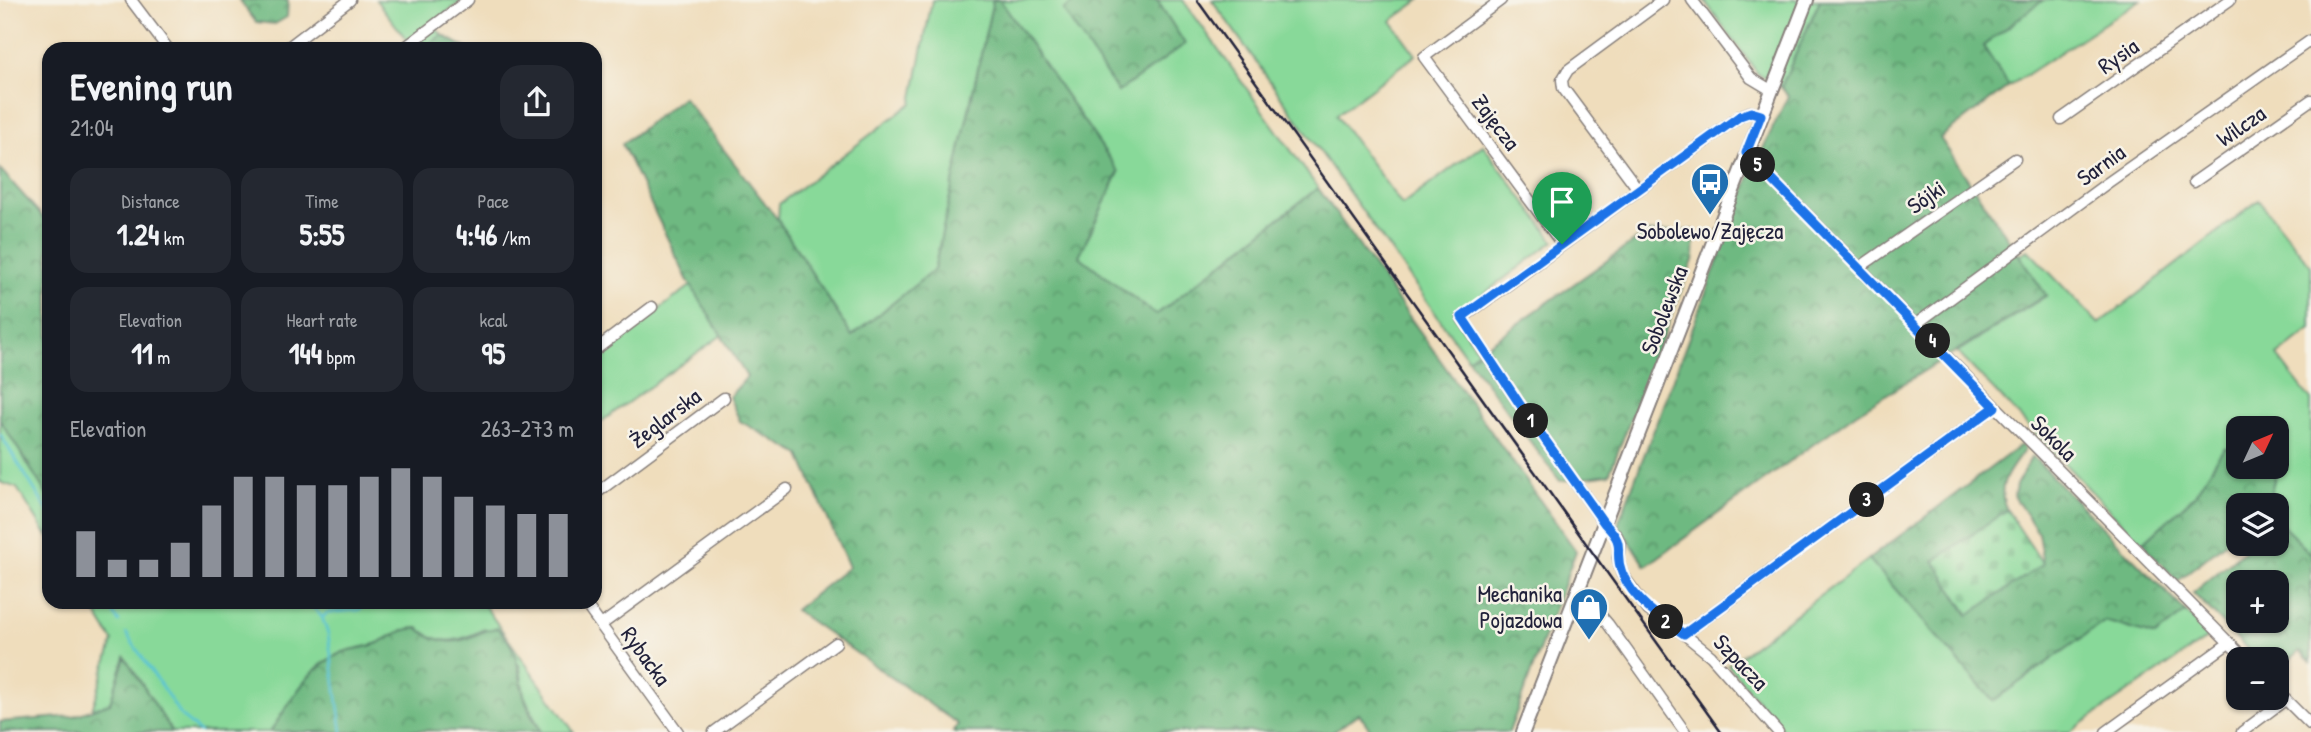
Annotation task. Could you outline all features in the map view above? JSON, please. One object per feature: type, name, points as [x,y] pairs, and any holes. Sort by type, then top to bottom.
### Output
[{"type":"street","points":[[131,0],[163,42]]},
{"type":"street","points":[[295,42],[350,0]]},
{"type":"street","points":[[412,42],[468,0]]},
{"type":"street","name":"Zajęcza","points":[[1501,0],[1424,57],[1562,244]]},
{"type":"street","points":[[1638,189],[1563,88],[1562,80],[1565,72],[1663,0]]},
{"type":"street","points":[[1692,0],[1751,78],[1771,90]]},
{"type":"street","name":"Sobolewska","points":[[1523,732],[1807,0]]},
{"type":"street","name":"Rysia","points":[[2062,119],[2230,0]]},
{"type":"street","name":"Sarnia","points":[[1916,324],[2106,184],[2311,40]]},
{"type":"street","name":"Wilcza","points":[[2194,183],[2311,100]]},
{"type":"street","points":[[1562,244],[1740,116],[1751,112],[1761,115]]},
{"type":"street","name":"Sokola","points":[[1746,153],[2233,647]]},
{"type":"street","name":"Sójki","points":[[1860,267],[2015,159]]},
{"type":"street","name":"Szpacza","points":[[1562,244],[1462,317],[1519,403],[1604,523],[1617,536],[1622,574],[1648,610],[1712,656],[1778,732]]},
{"type":"street","points":[[602,345],[652,307]]},
{"type":"street","name":"Żeglarska","points":[[602,489],[724,398]]},
{"type":"street","points":[[1684,634],[1995,407]]},
{"type":"street","points":[[601,625],[787,489]]},
{"type":"street","points":[[1576,596],[1596,610],[1608,624],[1685,732]]},
{"type":"street","name":"Rybacka","points":[[589,609],[678,732]]},
{"type":"street","points":[[714,732],[836,643]]},
{"type":"street","points":[[2106,732],[2229,643]]},
{"type":"street","points":[[2289,704],[2311,725]]},
{"type":"street","points":[[2242,732],[2272,710]]},
{"type":"green space","points":[[239,0],[288,0],[287,17],[275,24],[256,22]]},
{"type":"green space","points":[[376,0],[463,0],[432,24],[442,35],[432,42],[408,41]]},
{"type":"green space","points":[[932,0],[993,0],[934,270],[852,336],[778,220],[779,204],[912,103]]},
{"type":"green space","points":[[993,0],[1000,0],[1119,172],[1079,256],[1156,315],[1318,188],[1576,551],[1509,732],[1372,732],[1359,714],[1333,732],[953,732],[958,724],[795,610],[849,567],[800,455],[740,421],[729,397],[747,377],[687,279],[622,144],[683,97],[778,220],[852,336],[934,270]]},
{"type":"green space","points":[[1000,0],[1183,0],[1318,188],[1156,315],[1078,256],[1119,172]]},
{"type":"green space","points":[[1076,0],[1157,0],[1185,44],[1118,92],[1063,10]]},
{"type":"green space","points":[[1212,0],[1420,0],[1391,21],[1416,55],[1336,115],[1402,205],[1483,145],[1554,241],[1455,316],[1478,351],[1468,359]]},
{"type":"green space","points":[[1704,0],[1820,0],[1781,87],[1758,74]]},
{"type":"green space","points":[[1820,0],[2043,0],[1983,46],[2009,86],[1940,138],[2046,295],[1855,414],[1646,566],[1618,524],[1750,176],[1788,96],[1781,87]]},
{"type":"green space","points":[[2043,0],[2140,0],[2009,86],[1983,46]]},
{"type":"green space","points":[[442,35],[455,42],[432,42]]},
{"type":"green space","points":[[0,169],[42,216],[42,487],[0,420]]},
{"type":"green space","points":[[2259,200],[2311,266],[2311,329],[2277,356],[2311,400],[2311,554],[2289,532],[2289,493],[2271,493],[2274,480],[2289,480],[2289,416],[2226,416],[2226,448],[2194,496],[2142,544],[1957,352],[2046,296],[2018,255],[2028,250],[2099,324]]},
{"type":"green space","points":[[1695,230],[1694,258],[1609,474],[1560,481],[1468,359],[1646,233]]},
{"type":"green space","points":[[692,285],[722,335],[602,421],[602,352]]},
{"type":"green space","points":[[0,420],[42,487],[42,528],[17,488],[0,482]]},
{"type":"green space","points":[[2021,445],[2025,449],[2003,485],[2003,501],[2007,510],[1934,561],[1968,615],[2043,564],[2038,533],[2014,496],[2016,485],[2032,456],[2186,612],[2155,636],[2105,621],[1993,701],[1869,559]]},
{"type":"green space","points":[[2224,448],[2226,480],[2274,480],[2270,493],[2226,493],[2226,542],[2178,581],[2142,544],[2194,496]]},
{"type":"green space","points":[[2007,510],[2043,564],[1969,615],[1934,561]]},
{"type":"green space","points":[[2289,532],[2311,554],[2311,662],[2300,651],[2289,660],[2289,647],[2245,647],[2232,633],[2289,633],[2289,570],[2226,570],[2226,627],[2193,593],[2238,556],[2289,556]]},
{"type":"green space","points":[[1869,559],[1993,701],[2105,621],[2155,636],[2186,612],[2209,637],[2070,732],[1784,732],[1728,665]]},
{"type":"green space","points":[[93,609],[487,609],[574,732],[541,732],[524,695],[520,666],[484,629],[467,637],[443,640],[418,628],[411,629],[401,631],[374,645],[346,651],[329,659],[300,687],[270,732],[172,732],[125,657],[110,703],[92,710],[113,641]]},
{"type":"green space","points":[[418,628],[434,638],[453,641],[497,628],[513,649],[526,702],[541,732],[270,732],[300,687],[329,659],[346,651],[374,645],[401,631]]},
{"type":"green space","points":[[125,657],[172,732],[0,732],[0,722],[74,716],[110,703]]},
{"type":"waterway","points":[[0,434],[42,502]]},
{"type":"waterway","points":[[111,609],[119,622]]},
{"type":"waterway","points":[[315,609],[322,617],[328,634],[342,732]]},
{"type":"waterway","points":[[323,617],[327,613],[360,609]]},
{"type":"waterway","points":[[126,633],[182,717],[200,732]]},
{"type":"railway","points":[[1197,0],[1721,732]]},
{"type":"place","name":"Sobolewo/Zajęcza","points":[[1710,216]]},
{"type":"place","name":"Mechanika Pojazdowa","points":[[1589,641]]},
{"type":"route","points":[[1751,112],[1761,115],[1746,153],[1995,407],[1684,634],[1648,610],[1622,574],[1617,536],[1604,523],[1519,403],[1462,317],[1562,244],[1740,116],[1751,112]]}]
